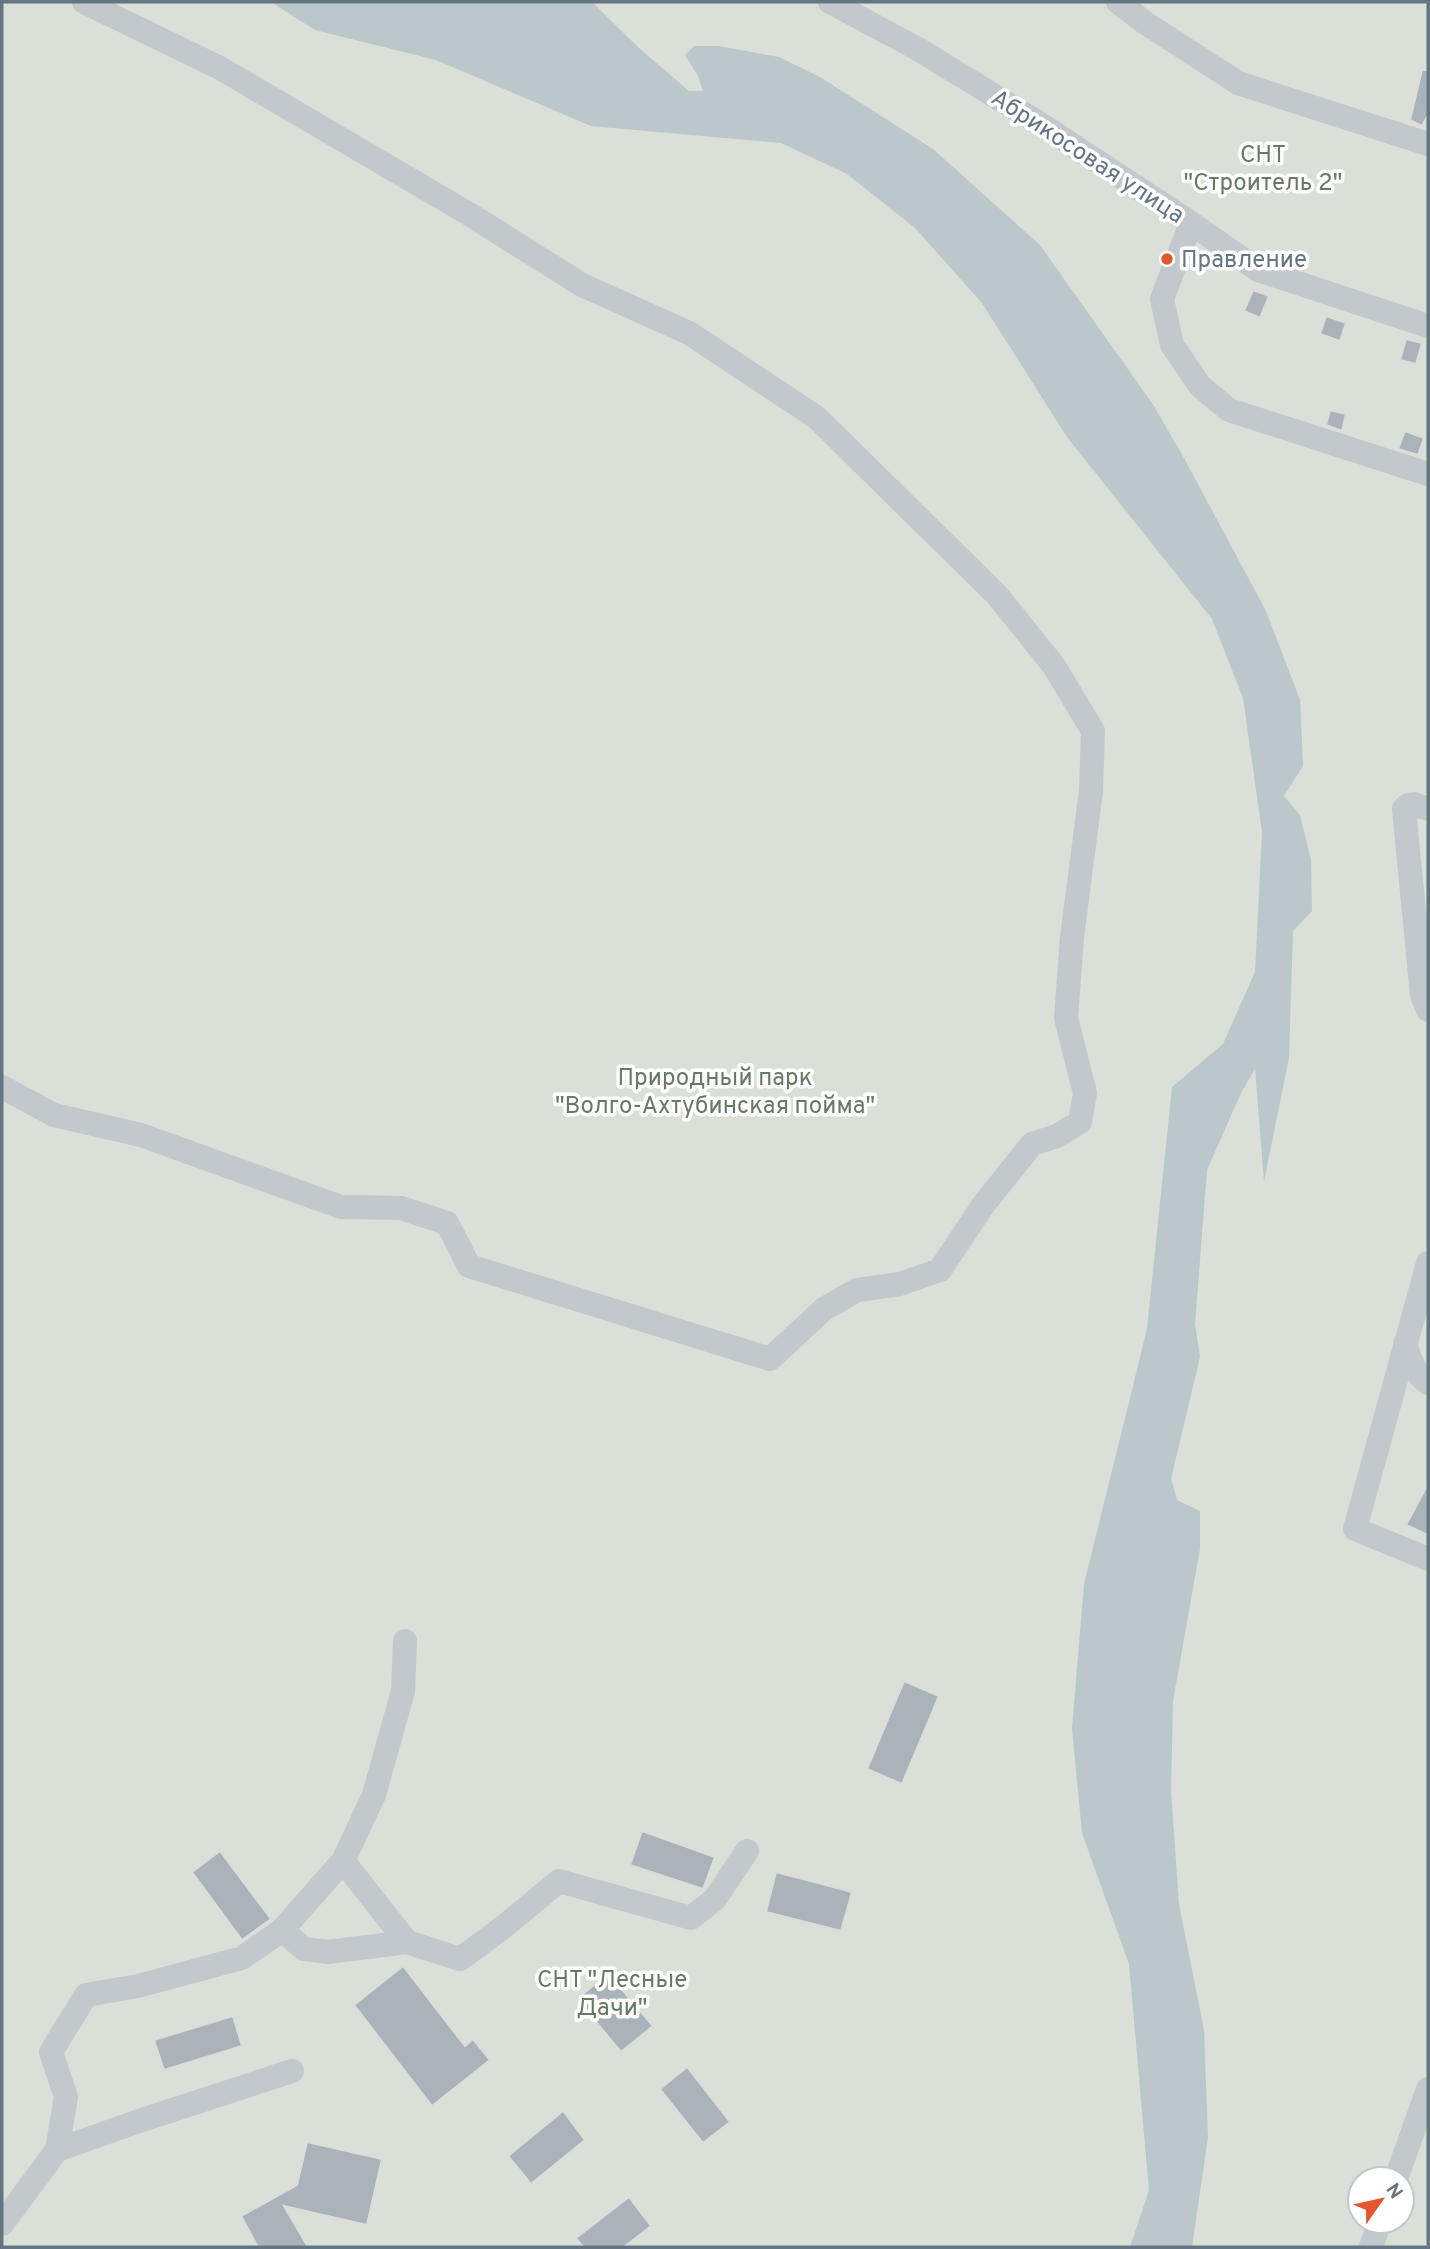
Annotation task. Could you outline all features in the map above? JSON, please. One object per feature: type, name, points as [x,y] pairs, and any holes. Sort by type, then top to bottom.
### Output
[{"type":"street","points":[[2,1087],[54,1115],[141,1135],[341,1207],[401,1208],[447,1223],[470,1266],[770,1359],[824,1309],[857,1290],[900,1284],[940,1270],[984,1204],[1032,1144],[1057,1136],[1080,1122],[1085,1093],[1066,1018],[1072,937],[1091,791],[1093,731],[1054,666],[997,595],[816,416],[689,333],[582,285],[469,214],[220,68],[84,2]]},
{"type":"street","name":"Абрикосовая улица","points":[[830,2],[919,49],[1042,125],[1191,223],[1258,271],[1428,326]]},
{"type":"street","points":[[1118,2],[1238,83],[1428,144]]},
{"type":"street","points":[[1191,223],[1162,299],[1172,345],[1200,386],[1229,410],[1428,474]]},
{"type":"street","points":[[1428,809],[1414,804],[1404,809],[1422,995],[1428,1010]]},
{"type":"street","points":[[1428,1263],[1355,1529],[1428,1559]]},
{"type":"street","points":[[1405,1343],[1410,1361],[1419,1376],[1428,1383]]},
{"type":"street","points":[[2,2224],[57,2150],[66,2097],[51,2052],[86,1995],[138,1986],[242,1958],[282,1930],[344,1861],[374,1795],[402,1692],[405,1641]]},
{"type":"street","points":[[282,1930],[304,1949],[328,1952],[407,1942],[460,1959],[559,1881],[691,1918],[715,1899],[747,1851]]},
{"type":"street","points":[[344,1861],[407,1942]]},
{"type":"street","points":[[57,2150],[292,2071]]},
{"type":"street","points":[[1401,2165],[1428,2090]]},
{"type":"green space","name":"Природный парк \"Волго-Ахтубинская пойма\"","points":[[2,2],[1428,2],[1428,2247],[2,2247]]},
{"type":"shaded area","points":[[271,2],[592,2],[639,48],[689,91],[703,91],[698,76],[685,55],[694,46],[719,46],[779,57],[820,77],[933,149],[1040,245],[1154,406],[1266,611],[1300,700],[1303,766],[1284,796],[1300,815],[1311,860],[1312,911],[1293,931],[1289,1058],[1264,1181],[1255,1069],[1241,1093],[1207,1170],[1195,1324],[1200,1357],[1171,1479],[1177,1500],[1200,1511],[1200,1549],[1173,1701],[1171,1791],[1179,1904],[1204,2030],[1208,2137],[1192,2247],[1130,2247],[1149,2190],[1129,1964],[1082,1833],[1072,1728],[1084,1584],[1147,1329],[1172,1087],[1223,1044],[1255,972],[1262,832],[1243,698],[1212,619],[1067,437],[982,303],[915,228],[847,174],[781,143],[591,126],[436,60],[315,30]]},
{"type":"building","points":[[1422,70],[1428,70],[1428,115],[1422,126],[1410,120]]},
{"type":"building","points":[[1253,290],[1269,296],[1260,318],[1244,311]]},
{"type":"building","points":[[1326,316],[1346,323],[1340,341],[1320,334]]},
{"type":"building","points":[[1406,339],[1422,343],[1416,364],[1400,360]]},
{"type":"building","points":[[1330,410],[1346,414],[1342,431],[1326,425]]},
{"type":"building","points":[[1405,431],[1424,438],[1418,455],[1398,449]]},
{"type":"building","points":[[1428,1484],[1428,1535],[1406,1525]]},
{"type":"building","points":[[904,1681],[939,1696],[902,1784],[867,1769]]},
{"type":"building","points":[[642,1831],[715,1857],[703,1889],[630,1865]]},
{"type":"building","points":[[220,1851],[271,1919],[242,1940],[192,1872]]},
{"type":"building","points":[[776,1872],[852,1892],[841,1931],[766,1912]]},
{"type":"building","points":[[403,1966],[465,2046],[473,2039],[490,2060],[432,2106],[354,2005]]},
{"type":"building","points":[[608,1973],[653,2026],[621,2052],[577,1999]]},
{"type":"building","points":[[233,2016],[242,2046],[164,2070],[154,2040]]},
{"type":"building","points":[[687,2067],[730,2122],[703,2143],[660,2089]]},
{"type":"building","points":[[563,2111],[585,2140],[531,2184],[508,2156]]},
{"type":"building","points":[[307,2142],[382,2159],[367,2225],[284,2206],[308,2247],[258,2247],[241,2216],[297,2185]]},
{"type":"building","points":[[629,2197],[651,2226],[624,2247],[583,2247],[576,2238]]},
{"type":"place","name":"Правление","points":[[1167,259]]},
{"type":"park label","name":"СНТ \"Строитель 2\"","points":[[1263,168]]},
{"type":"park label","name":"СНТ \"Лесные Дачи\"","points":[[612,1993]]}]
